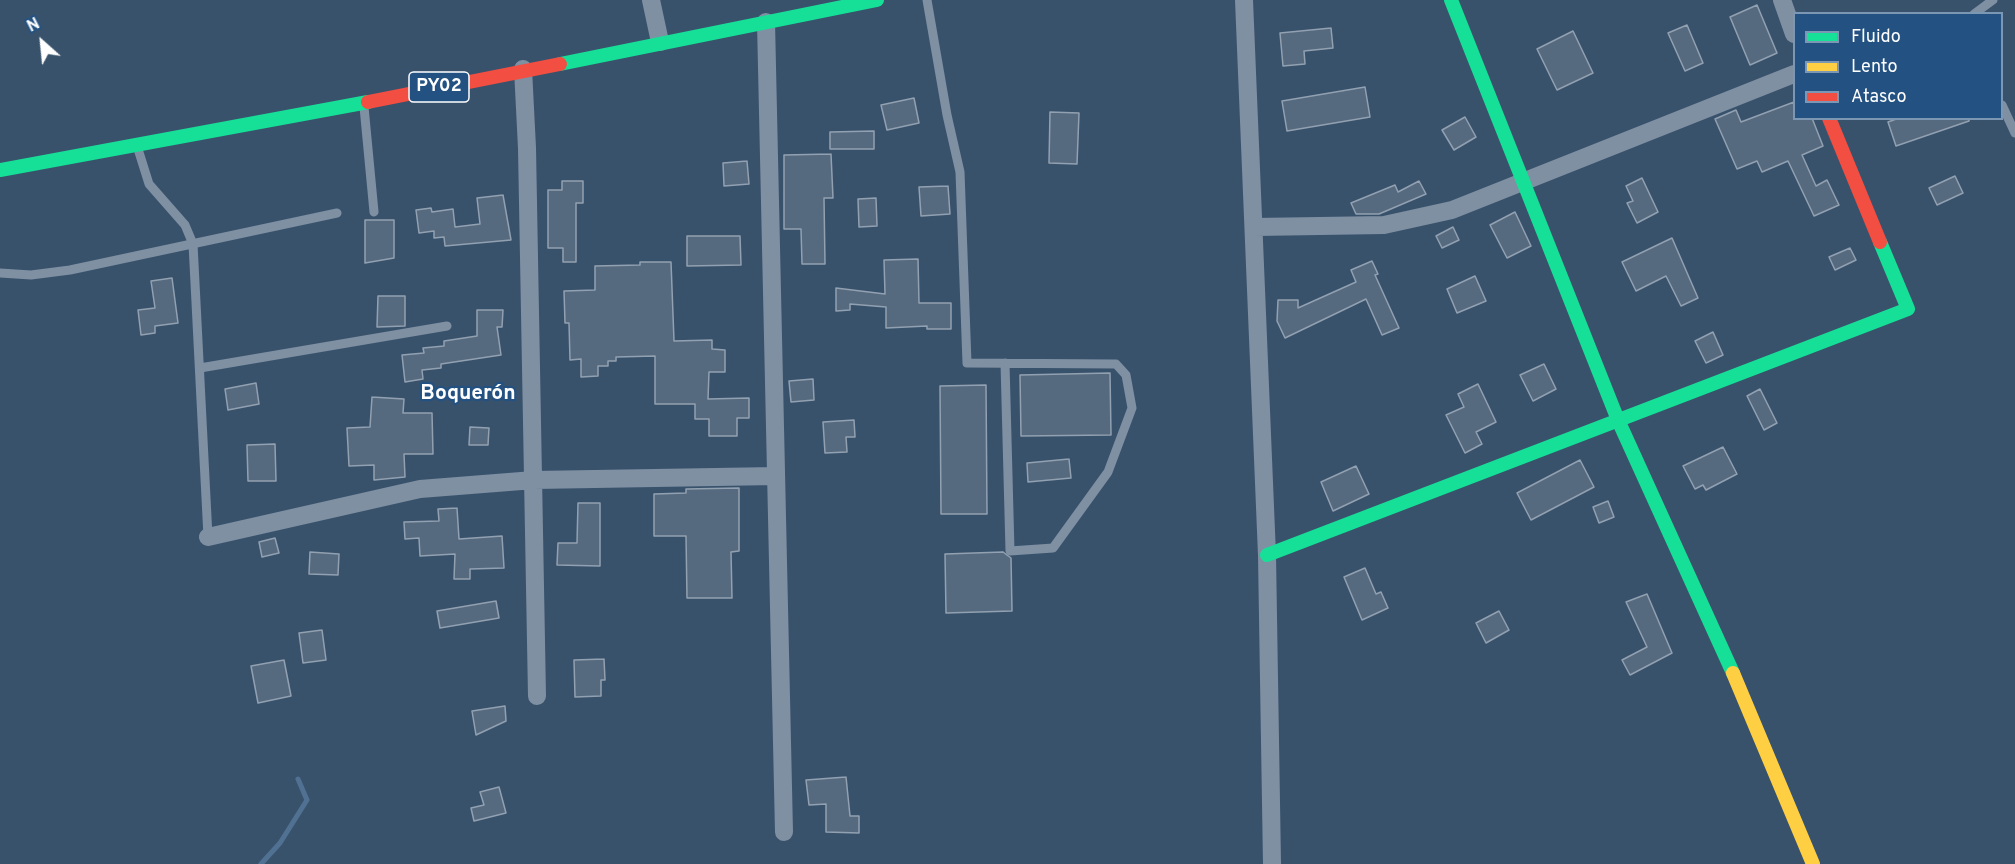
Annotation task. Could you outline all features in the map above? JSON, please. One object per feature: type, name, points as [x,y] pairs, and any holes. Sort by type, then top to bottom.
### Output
[{"type":"street","points":[[651,0],[660,42]]},
{"type":"street","name":"PY02","points":[[0,170],[363,103],[523,69],[877,0]]},
{"type":"street","points":[[1244,0],[1255,227],[1266,555],[1272,864]]},
{"type":"street","points":[[1451,0],[1618,420],[1720,644],[1814,864]]},
{"type":"street","points":[[1782,0],[1793,31]]},
{"type":"street","points":[[766,21],[784,832]]},
{"type":"street","points":[[523,69],[527,148],[537,696]]},
{"type":"street","points":[[1255,227],[1384,225],[1452,210],[1793,74]]},
{"type":"street","points":[[1266,555],[1908,309],[1830,120]]},
{"type":"street","points":[[208,537],[420,489],[534,480],[776,476]]},
{"type":"lane","points":[[927,0],[947,115],[960,172],[967,363],[1005,363],[1116,364],[1126,375],[1132,408],[1108,472],[1053,548],[1010,551],[1005,363]]},
{"type":"lane","points":[[1977,12],[1993,0]]},
{"type":"lane","points":[[363,103],[374,212]]},
{"type":"lane","points":[[2003,109],[2015,133]]},
{"type":"lane","points":[[136,144],[149,184],[185,225],[193,244],[208,537]]},
{"type":"lane","points":[[0,273],[31,275],[70,270],[337,213]]},
{"type":"lane","points":[[200,368],[447,326]]},
{"type":"building","points":[[1757,5],[1777,53],[1750,65],[1730,17]]},
{"type":"building","points":[[1687,25],[1703,63],[1685,71],[1668,33]]},
{"type":"building","points":[[1331,28],[1333,48],[1304,51],[1305,64],[1283,66],[1280,33]]},
{"type":"building","points":[[1573,31],[1593,73],[1557,90],[1537,49]]},
{"type":"building","points":[[1365,87],[1370,117],[1287,131],[1282,101]]},
{"type":"building","points":[[914,98],[919,123],[887,130],[881,105]]},
{"type":"building","points":[[1793,102],[1793,120],[1813,120],[1823,146],[1802,155],[1816,186],[1827,180],[1839,205],[1814,216],[1788,161],[1762,172],[1757,161],[1737,169],[1715,119],[1736,110],[1741,122]]},
{"type":"building","points":[[1050,112],[1079,113],[1077,164],[1049,163]]},
{"type":"building","points":[[1465,117],[1476,137],[1454,150],[1442,130]]},
{"type":"building","points":[[1894,120],[1969,120],[1896,146],[1888,122]]},
{"type":"building","points":[[874,131],[874,149],[830,149],[830,132]]},
{"type":"building","points":[[831,154],[833,198],[824,198],[825,264],[802,264],[801,229],[784,229],[784,155]]},
{"type":"building","points":[[747,161],[749,184],[724,186],[723,163]]},
{"type":"building","points":[[1955,176],[1963,193],[1937,205],[1929,188]]},
{"type":"building","points":[[1642,178],[1658,212],[1637,223],[1627,203],[1633,201],[1626,186]]},
{"type":"building","points":[[562,181],[583,181],[583,203],[576,203],[576,262],[563,262],[563,248],[548,248],[548,190],[562,190]]},
{"type":"building","points":[[1419,181],[1426,194],[1379,214],[1356,214],[1351,203],[1395,185],[1398,192]]},
{"type":"building","points":[[948,186],[950,214],[921,216],[919,187]]},
{"type":"building","points":[[503,195],[511,240],[445,246],[444,237],[434,238],[434,231],[419,233],[416,210],[431,208],[432,212],[453,209],[455,227],[480,224],[477,198]]},
{"type":"building","points":[[876,198],[877,226],[859,227],[858,199]]},
{"type":"building","points":[[1515,212],[1531,246],[1507,258],[1490,225]]},
{"type":"building","points":[[365,220],[394,220],[394,258],[365,263]]},
{"type":"building","points":[[1453,227],[1459,240],[1442,248],[1436,236]]},
{"type":"building","points":[[687,236],[740,236],[741,265],[687,266]]},
{"type":"building","points":[[1672,238],[1698,298],[1681,306],[1666,276],[1636,291],[1622,262]]},
{"type":"building","points":[[1850,248],[1856,260],[1835,270],[1829,257]]},
{"type":"building","points":[[918,259],[919,303],[951,303],[951,329],[927,329],[927,326],[886,328],[886,307],[850,304],[850,310],[836,311],[836,288],[885,294],[884,260]]},
{"type":"building","points":[[1372,261],[1378,274],[1375,275],[1399,328],[1382,335],[1366,299],[1285,338],[1277,321],[1278,300],[1298,300],[1298,308],[1356,282],[1351,270]]},
{"type":"building","points":[[640,262],[671,262],[674,341],[712,340],[712,349],[725,350],[725,372],[709,372],[708,399],[749,398],[749,418],[737,418],[737,436],[709,436],[709,419],[695,419],[695,404],[655,404],[655,356],[616,357],[616,361],[608,361],[608,366],[598,366],[598,376],[581,377],[581,359],[570,360],[569,323],[565,323],[564,291],[595,290],[595,266],[640,265]]},
{"type":"building","points":[[1475,276],[1486,301],[1457,313],[1447,289]]},
{"type":"building","points":[[172,278],[178,323],[155,326],[155,333],[141,335],[138,310],[155,308],[151,281]]},
{"type":"building","points":[[378,296],[405,296],[405,326],[377,327]]},
{"type":"building","points":[[477,310],[503,310],[502,327],[497,327],[501,355],[441,364],[441,368],[422,370],[423,379],[405,382],[402,355],[424,353],[423,348],[444,346],[444,341],[477,336]]},
{"type":"building","points":[[1713,332],[1723,355],[1706,363],[1695,341]]},
{"type":"building","points":[[1544,364],[1556,389],[1533,401],[1520,375]]},
{"type":"building","points":[[1110,373],[1111,435],[1021,436],[1020,375]]},
{"type":"building","points":[[813,379],[814,400],[791,402],[789,381]]},
{"type":"building","points":[[256,383],[259,404],[228,410],[225,389]]},
{"type":"building","points":[[1478,384],[1496,422],[1476,432],[1482,444],[1465,453],[1446,415],[1464,407],[1458,394]]},
{"type":"building","points":[[986,385],[987,514],[941,514],[940,386]]},
{"type":"building","points":[[1760,389],[1777,423],[1764,430],[1747,396]]},
{"type":"building","points":[[372,397],[404,399],[403,413],[432,413],[433,454],[404,454],[405,477],[374,480],[374,465],[349,466],[347,428],[370,427]]},
{"type":"building","points":[[854,420],[855,437],[846,437],[847,452],[825,453],[823,422]]},
{"type":"building","points":[[470,427],[489,428],[488,445],[469,445]]},
{"type":"building","points":[[275,444],[276,481],[248,481],[247,445]]},
{"type":"building","points":[[1723,447],[1737,474],[1706,490],[1703,485],[1695,489],[1683,466]]},
{"type":"building","points":[[1069,459],[1071,478],[1028,482],[1027,463]]},
{"type":"building","points":[[1580,460],[1594,487],[1531,520],[1517,493]]},
{"type":"building","points":[[1356,466],[1369,494],[1333,511],[1321,482]]},
{"type":"building","points":[[739,488],[739,551],[731,552],[732,598],[687,598],[686,536],[654,536],[654,494],[686,493],[686,489]]},
{"type":"building","points":[[1608,501],[1614,517],[1599,523],[1593,507]]},
{"type":"building","points":[[578,503],[600,503],[600,566],[557,565],[558,543],[577,543]]},
{"type":"building","points":[[457,508],[459,539],[502,536],[504,568],[470,569],[470,579],[454,579],[455,554],[420,556],[419,538],[405,539],[404,522],[439,521],[438,509]]},
{"type":"building","points":[[275,538],[279,553],[262,557],[259,542]]},
{"type":"building","points":[[310,552],[339,554],[338,575],[309,574]]},
{"type":"building","points":[[1003,552],[1011,558],[1012,611],[946,613],[945,554]]},
{"type":"building","points":[[1365,568],[1376,594],[1381,592],[1388,608],[1362,620],[1344,577]]},
{"type":"building","points":[[1647,594],[1672,653],[1630,675],[1622,660],[1647,647],[1626,602]]},
{"type":"building","points":[[496,601],[499,618],[440,628],[437,611]]},
{"type":"building","points":[[1499,611],[1509,630],[1486,643],[1476,623]]},
{"type":"building","points":[[322,630],[326,660],[303,663],[299,633]]},
{"type":"building","points":[[604,659],[605,680],[601,680],[601,696],[575,697],[574,660]]},
{"type":"building","points":[[284,660],[291,696],[258,703],[251,666]]},
{"type":"building","points":[[505,706],[506,721],[476,735],[472,711]]},
{"type":"building","points":[[846,777],[850,816],[859,816],[859,833],[826,832],[826,804],[809,805],[806,780]]},
{"type":"building","points":[[499,787],[506,813],[474,821],[471,808],[484,805],[480,792]]},
{"type":"waterway","points":[[261,864],[280,843],[307,800],[298,779]]},
{"type":"traffic: fast","points":[[560,64],[877,0]]},
{"type":"traffic: fast","points":[[1451,0],[1618,420],[1733,673]]},
{"type":"traffic: fast","points":[[0,170],[368,102]]},
{"type":"traffic: fast","points":[[1267,555],[1908,309],[1880,242]]},
{"type":"traffic: slow","points":[[1733,673],[1813,864]]},
{"type":"traffic: jam","points":[[368,102],[560,64]]},
{"type":"traffic: jam","points":[[1830,120],[1880,242]]},
{"type":"district","name":"Boquerón","points":[[468,395]]}]
